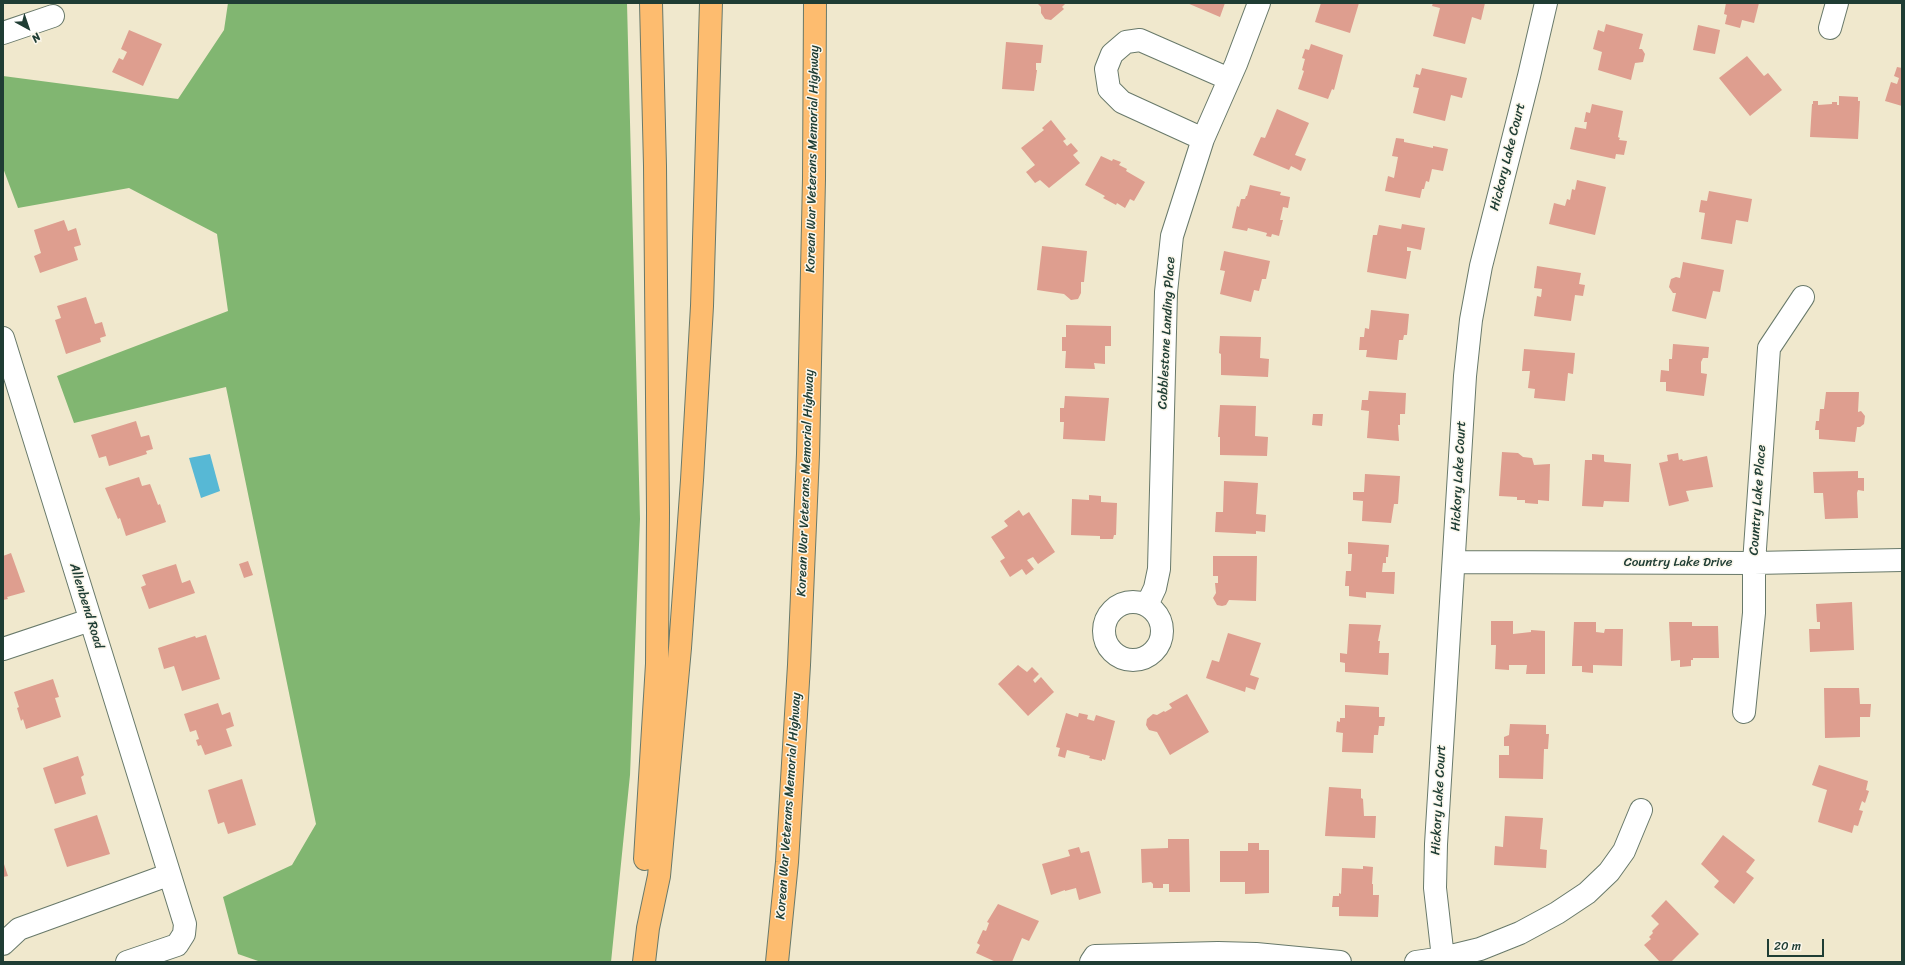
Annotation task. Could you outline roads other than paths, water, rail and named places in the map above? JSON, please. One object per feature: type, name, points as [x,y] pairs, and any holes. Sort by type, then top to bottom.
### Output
[{"type":"highway","points":[[648,928],[644,878],[657,664],[658,512],[655,166],[651,3]]},
{"type":"highway","points":[[644,962],[648,928],[658,876],[680,648],[692,480],[702,306],[711,3]]},
{"type":"highway","name":"Korean War Veterans Memorial Highway","points":[[777,962],[787,862],[800,665],[808,454],[814,179],[814,3]]},
{"type":"street","name":"Cobblestone Landing Place","points":[[1147,605],[1155,588],[1159,569],[1166,292],[1172,236],[1203,139],[1259,3]]},
{"type":"street","name":"Hickory Lake Court","points":[[1443,958],[1435,888],[1435,873],[1465,376],[1471,320],[1481,266],[1546,3]]},
{"type":"street","points":[[1830,28],[1837,3]]},
{"type":"street","points":[[3,33],[53,16]]},
{"type":"street","points":[[1203,139],[1122,102],[1109,89],[1106,69],[1112,54],[1126,42],[1140,40],[1229,79]]},
{"type":"street","name":"Country Lake Place","points":[[1744,712],[1754,612],[1754,563],[1769,348],[1803,298]]},
{"type":"street","name":"Allenbend Road","points":[[3,338],[7,361],[90,620],[168,875],[185,924],[184,934],[177,945],[127,962]]},
{"type":"street","name":"Country Lake Drive","points":[[1454,562],[1754,563],[1902,560]]},
{"type":"street","points":[[3,649],[90,620]]},
{"type":"street","points":[[1416,962],[1443,958],[1480,948],[1520,933],[1557,913],[1587,893],[1609,872],[1624,851],[1641,810]]},
{"type":"street","points":[[3,944],[19,928],[168,875]]},
{"type":"street","points":[[1091,962],[1095,956],[1143,958],[1233,953],[1340,962]]},
{"type":"water","points":[[210,454],[220,491],[201,498],[189,458]]}]
